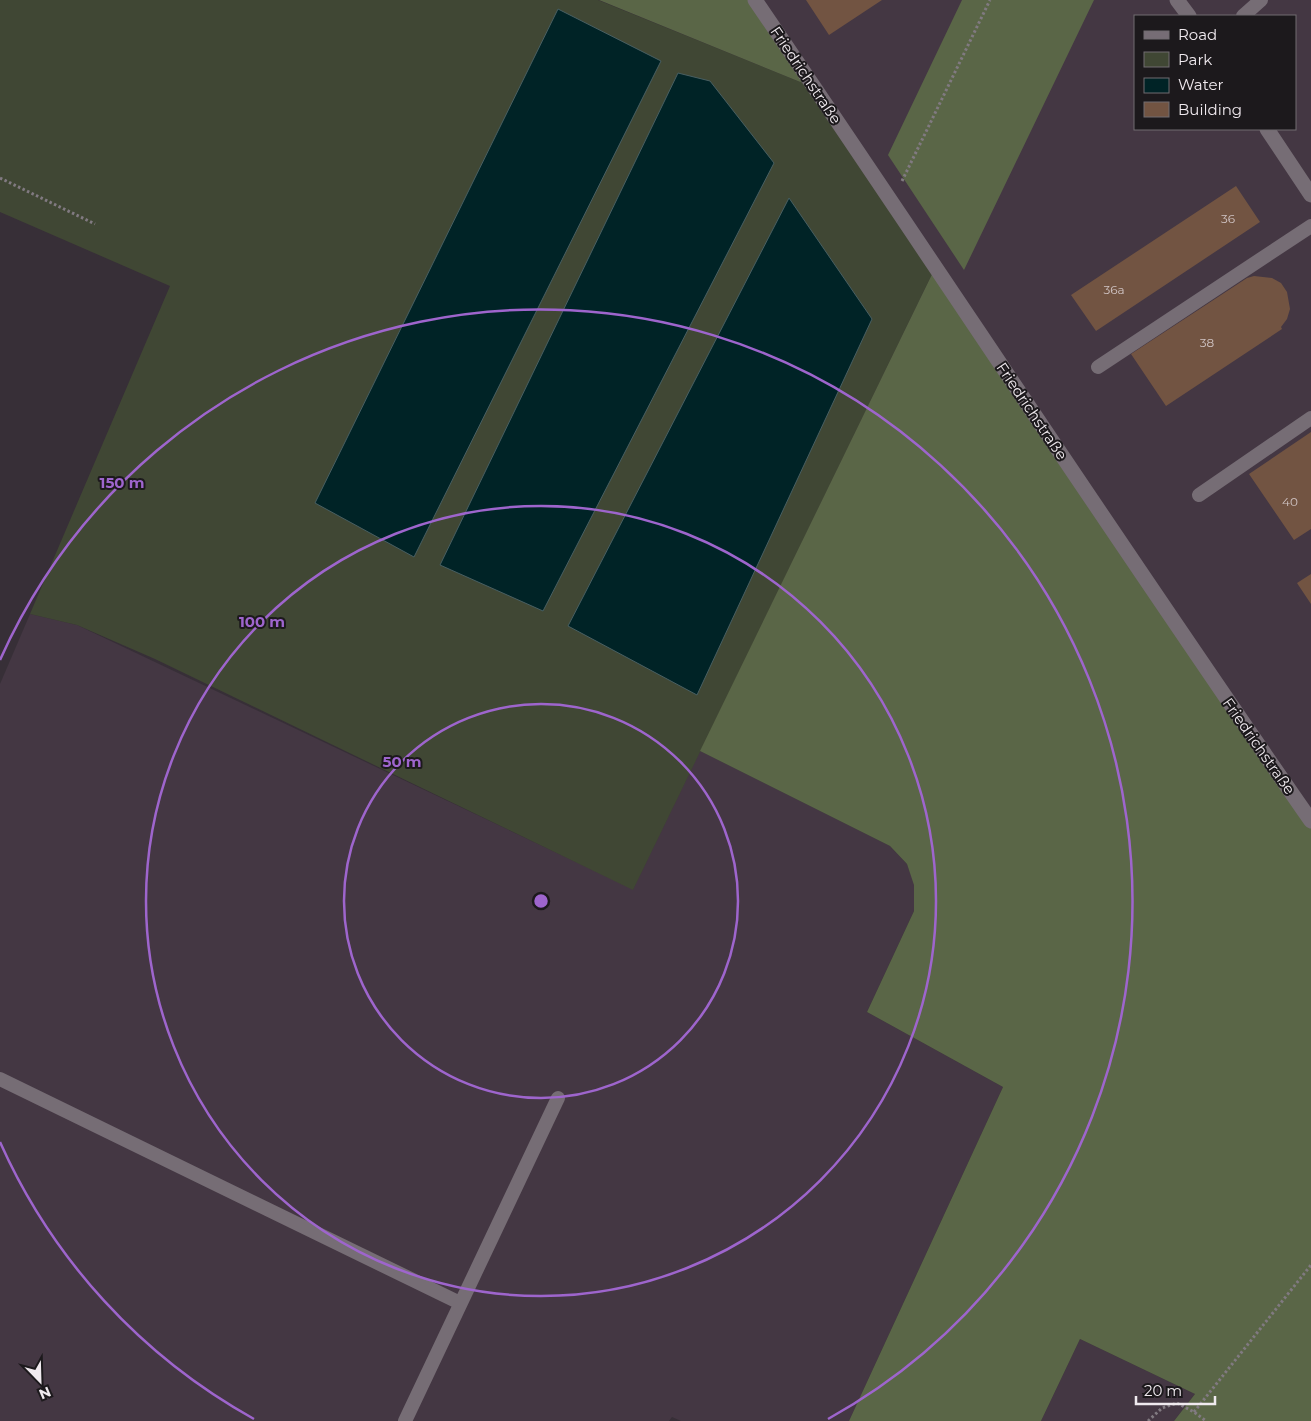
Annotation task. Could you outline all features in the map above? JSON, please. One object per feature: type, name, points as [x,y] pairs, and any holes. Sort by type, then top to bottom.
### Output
[{"type":"street","name":"Friedrichstraße","points":[[755,0],[892,200],[1181,633],[1311,821]]},
{"type":"street","points":[[1177,0],[1187,15]]},
{"type":"street","points":[[1268,130],[1311,195]]},
{"type":"lane","points":[[1244,15],[1261,0]]},
{"type":"lane","points":[[1098,367],[1311,226]]},
{"type":"lane","points":[[1199,495],[1311,418]]},
{"type":"lane","points":[[0,1079],[460,1303]]},
{"type":"lane","points":[[404,1421],[558,1098]]},
{"type":"path","points":[[892,200],[990,0]]},
{"type":"path","points":[[0,178],[96,224]]},
{"type":"path","points":[[1194,1412],[1311,1265]]},
{"type":"path","points":[[1148,1421],[1162,1408],[1173,1403],[1177,1403],[1194,1412],[1206,1421]]},
{"type":"shaded area","points":[[755,0],[1311,0],[1311,821]]},
{"type":"shaded area","points":[[30,614],[77,625],[633,889],[700,751],[890,846],[907,864],[915,885],[914,911],[867,1012],[1003,1087],[849,1421],[681,1421],[672,1417],[669,1421],[0,1421],[0,684]]},
{"type":"shaded area","points":[[1080,1339],[1195,1394],[1174,1421],[1041,1421]]},
{"type":"green space","points":[[0,0],[598,0],[815,88],[936,266],[633,890],[155,659],[77,625],[30,614],[170,286],[0,212]]},
{"type":"green space","points":[[599,0],[755,0],[815,88]]},
{"type":"green space","points":[[962,0],[1094,0],[964,270],[888,155]]},
{"type":"green space","points":[[936,266],[1311,821],[1311,1421],[1174,1421],[1195,1394],[1080,1339],[1041,1421],[849,1421],[1003,1087],[867,1012],[914,911],[914,885],[907,864],[890,846],[700,751]]},
{"type":"water","points":[[558,9],[661,61],[414,557],[315,503]]},
{"type":"water","points":[[678,73],[710,81],[774,163],[543,611],[440,565]]},
{"type":"water","points":[[789,198],[872,319],[697,695],[568,626]]},
{"type":"building","points":[[806,0],[882,0],[829,35]]},
{"type":"building","points":[[1236,186],[1260,222],[1096,331],[1071,295]]},
{"type":"building","points":[[1254,276],[1272,278],[1281,283],[1287,292],[1290,309],[1287,319],[1281,327],[1282,329],[1166,406],[1131,354],[1247,278]]},
{"type":"building","points":[[1311,432],[1311,529],[1294,540],[1249,474]]},
{"type":"building","points":[[1311,574],[1311,604],[1297,583]]}]
